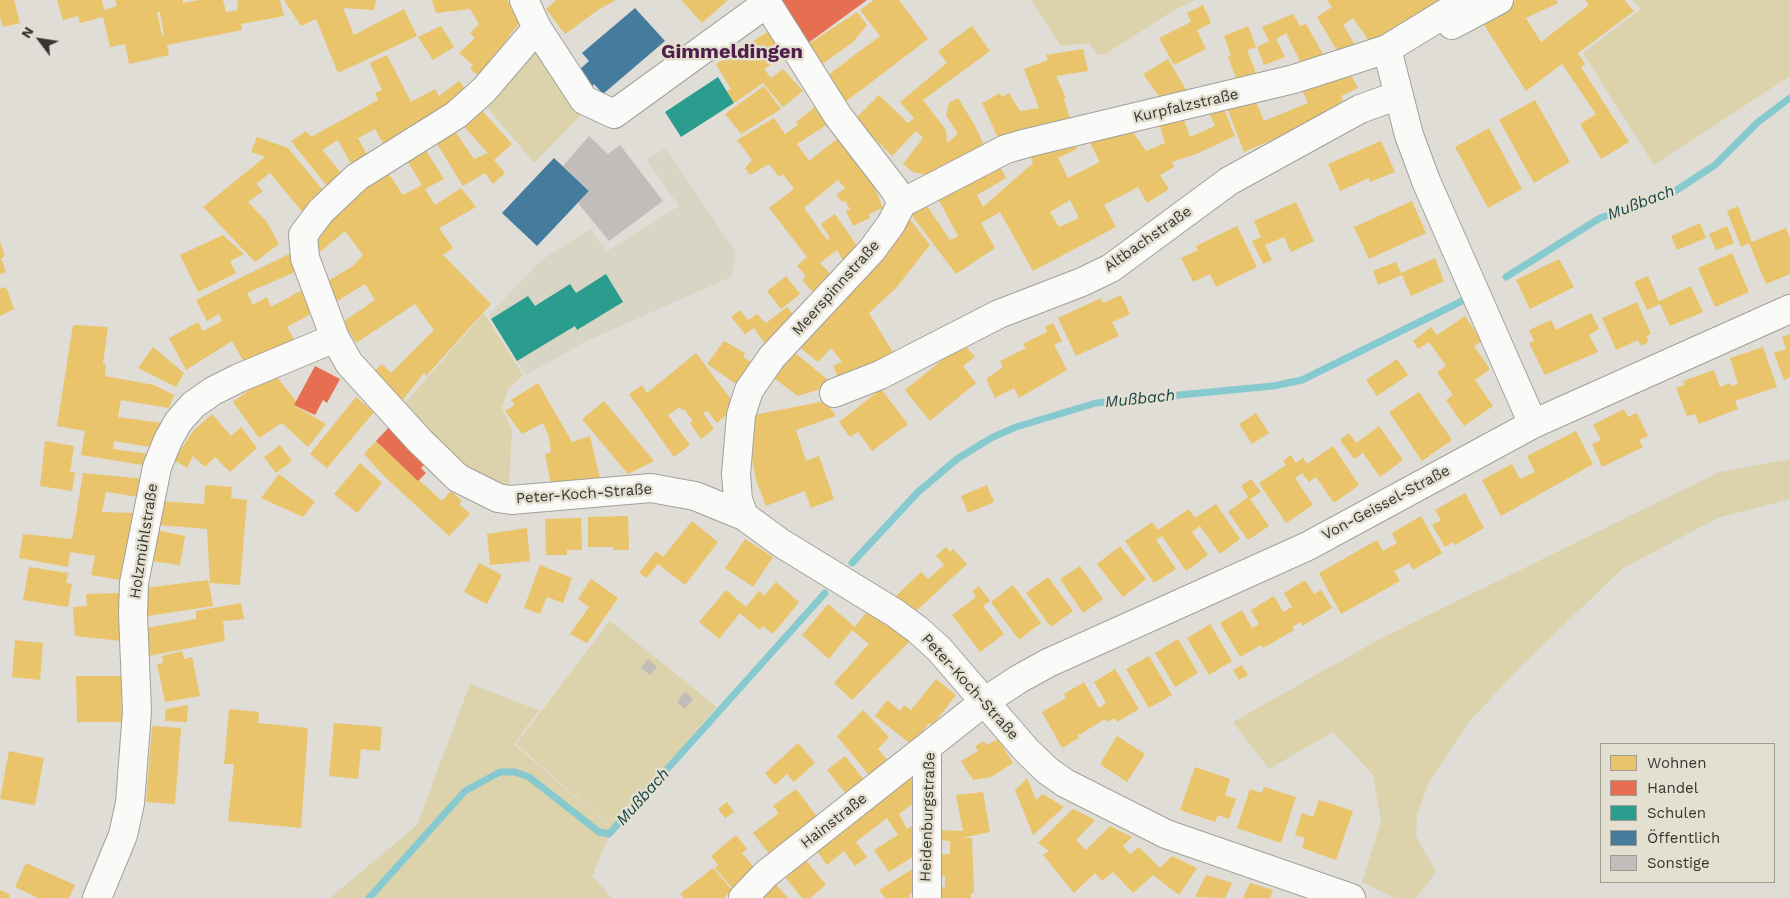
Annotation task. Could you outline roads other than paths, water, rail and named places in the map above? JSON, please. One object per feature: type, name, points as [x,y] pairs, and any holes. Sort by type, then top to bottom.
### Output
[{"type":"street","points":[[524,0],[537,28],[584,100],[614,114],[766,2],[838,116],[895,190],[902,203]]},
{"type":"street","name":"Kurpfalzstraße","points":[[902,203],[1006,150],[1026,143],[1294,79],[1387,49],[1467,0]]},
{"type":"street","points":[[1424,28],[1451,26],[1500,0]]},
{"type":"street","name":"Peter-Koch-Straße","points":[[537,28],[484,90],[456,115],[356,177],[331,200],[303,235],[304,258],[335,338],[349,363],[446,468],[471,485],[498,498],[511,500],[651,488],[695,496],[744,516],[781,543],[895,613],[918,630],[939,649],[1048,772],[1093,799],[1166,834],[1350,898]]},
{"type":"street","points":[[1387,49],[1409,135],[1426,181],[1533,424]]},
{"type":"street","name":"Altbachstraße","points":[[834,393],[880,375],[999,314],[1082,282],[1111,268],[1229,182],[1360,109],[1399,95]]},
{"type":"street","name":"Meerspinnstraße","points":[[744,516],[738,500],[736,474],[741,415],[749,390],[772,357],[872,250],[891,224],[902,203]]},
{"type":"street","name":"Von-Geissel-Straße","points":[[984,702],[1048,663],[1308,546],[1533,424],[1790,309]]},
{"type":"street","name":"Holzmühlstraße","points":[[97,898],[121,842],[130,803],[137,711],[133,614],[134,583],[157,467],[168,440],[178,422],[193,405],[213,391],[239,378],[335,338]]},
{"type":"street","name":"Heidenburgstraße","points":[[926,898],[927,748],[984,702]]},
{"type":"street","name":"Hainstraße","points":[[743,898],[766,874],[927,748]]},
{"type":"waterway","name":"Mußbach","points":[[1506,277],[1600,218],[1669,195],[1715,165],[1758,122],[1790,98]]},
{"type":"waterway","name":"Mußbach","points":[[852,563],[918,492],[957,459],[991,438],[1016,427],[1096,403],[1273,386],[1302,380],[1462,301]]},
{"type":"waterway","name":"Mußbach","points":[[369,898],[465,791],[500,772],[515,772],[529,777],[599,832],[609,834],[825,593]]},
{"type":"district","name":"Gimmeldingen","points":[[732,52]]}]
